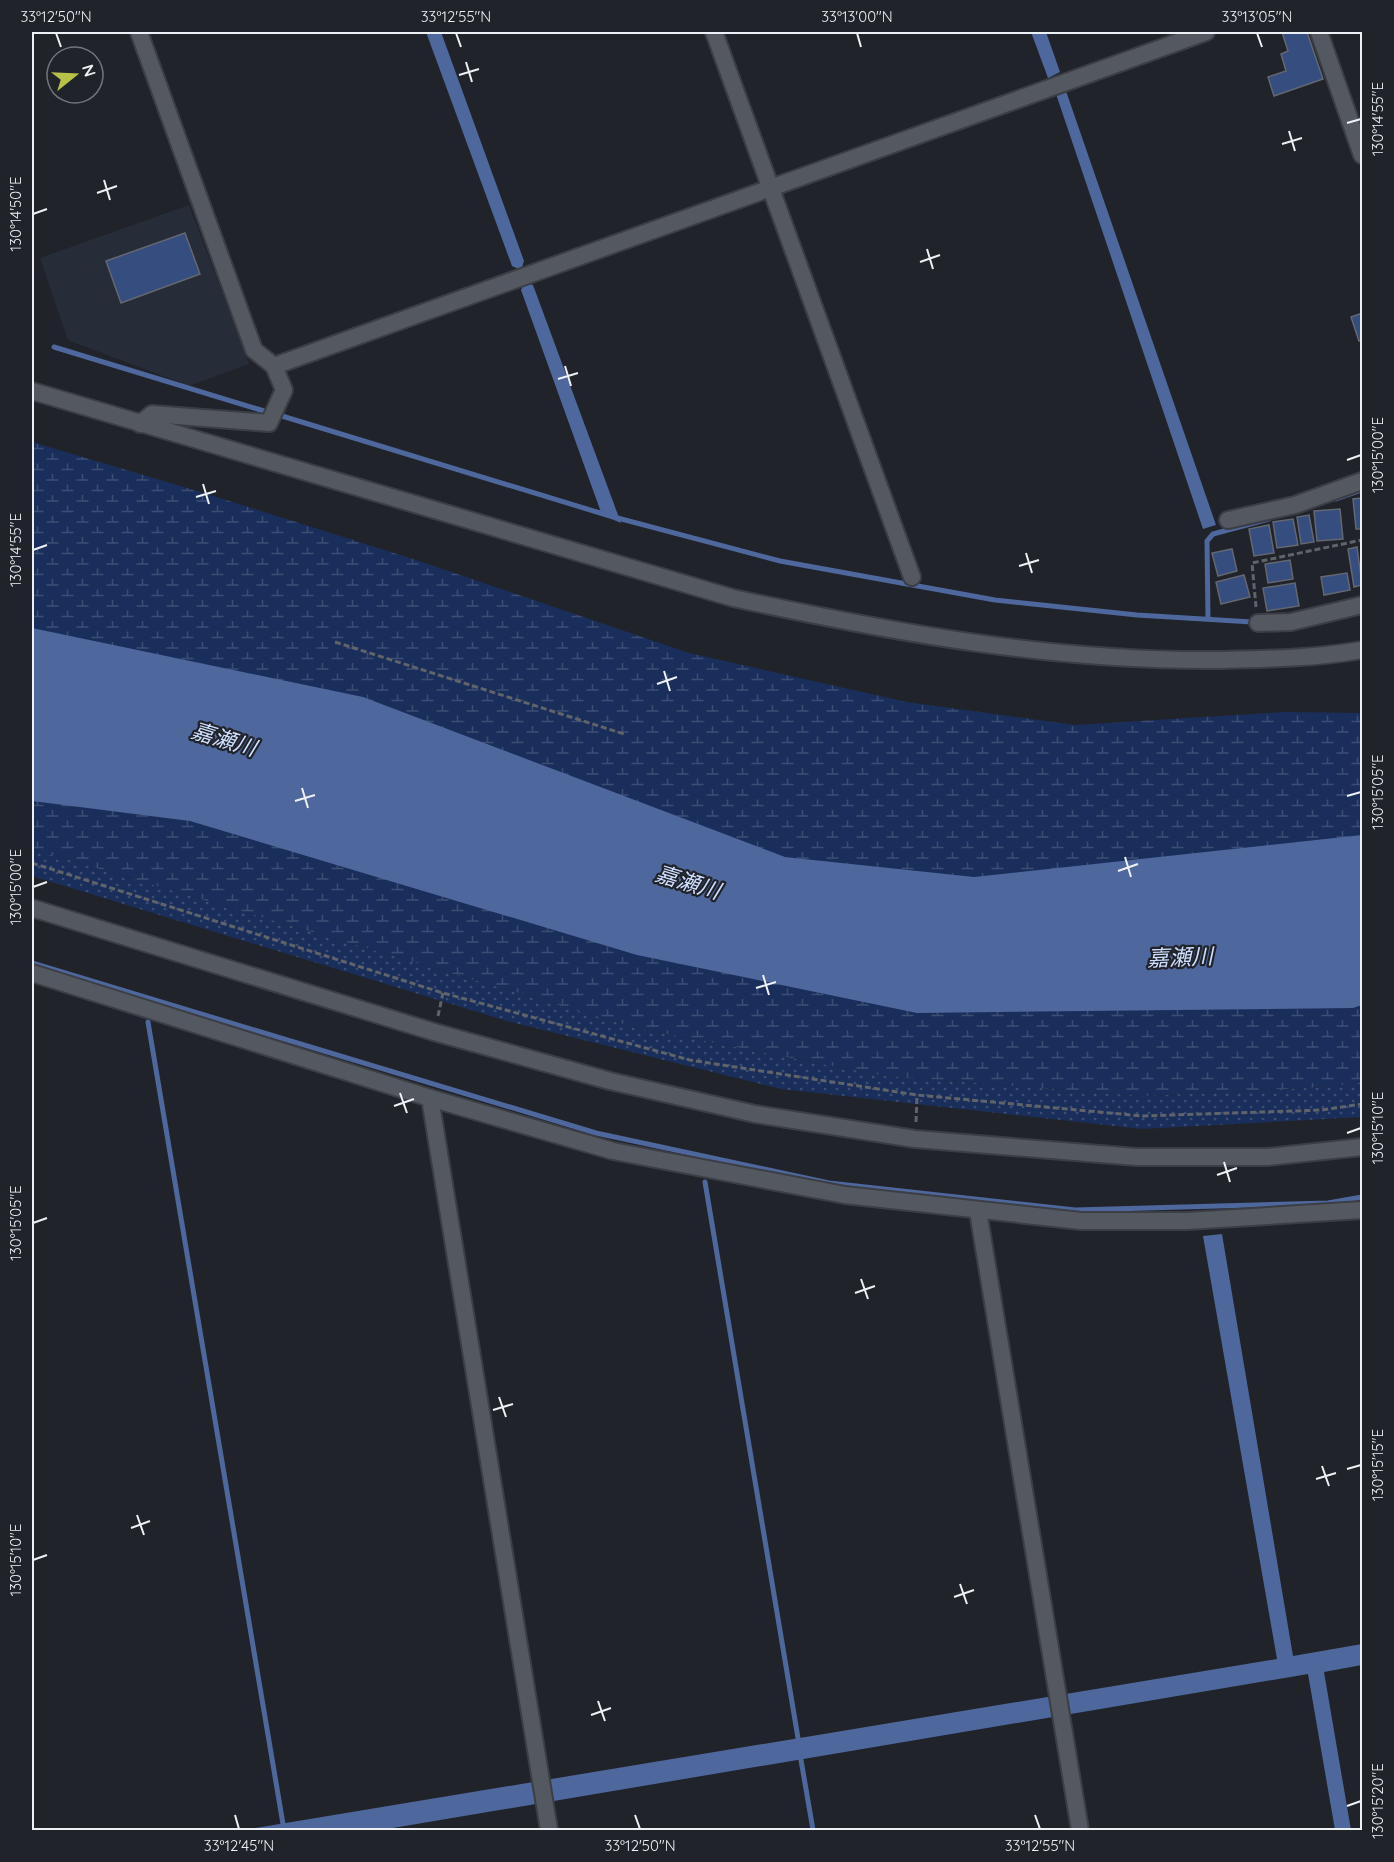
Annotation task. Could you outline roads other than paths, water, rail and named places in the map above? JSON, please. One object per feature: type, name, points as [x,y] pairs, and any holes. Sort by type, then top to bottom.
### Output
[{"type":"street","points":[[139,32],[254,350],[274,366],[284,390],[269,423],[152,414],[140,424]]},
{"type":"street","points":[[714,32],[912,577]]},
{"type":"street","points":[[274,366],[1206,32]]},
{"type":"street","points":[[1319,32],[1362,155]]},
{"type":"street","points":[[32,391],[733,598],[840,621],[920,636],[1085,656],[1180,661],[1270,659],[1362,650]]},
{"type":"street","points":[[1228,520],[1295,505],[1362,481]]},
{"type":"street","points":[[1258,623],[1291,622],[1362,605]]},
{"type":"street","points":[[32,908],[434,1032],[610,1081],[755,1114],[915,1139],[1137,1157],[1267,1157],[1362,1147]]},
{"type":"street","points":[[32,973],[430,1098],[613,1151],[845,1196],[1081,1221],[1187,1221],[1362,1210]]},
{"type":"street","points":[[430,1098],[549,1830]]},
{"type":"street","points":[[978,1211],[1080,1830]]},
{"type":"water","points":[[426,32],[441,32],[524,261],[521,270],[512,266]]},
{"type":"water","points":[[1031,32],[1046,32],[1060,72],[1048,78]]},
{"type":"water","points":[[1066,91],[1216,525],[1203,529],[1056,94]]},
{"type":"water","points":[[525,282],[533,285],[621,523],[602,515],[521,290]]},
{"type":"water","name":"嘉瀬川","points":[[32,628],[363,697],[785,857],[974,877],[1362,835],[1362,1005],[1353,1008],[917,1013],[637,955],[190,821],[32,801]]},
{"type":"water","points":[[1222,1234],[1293,1656],[1362,1644],[1362,1665],[1324,1672],[1351,1830],[1335,1830],[1308,1674],[381,1830],[243,1830],[1277,1659],[1203,1236]]},
{"type":"waterway","points":[[54,347],[264,411]]},
{"type":"waterway","points":[[282,416],[610,516],[780,561],[995,600],[1137,615],[1252,622]]},
{"type":"waterway","points":[[1336,499],[1362,490]]},
{"type":"waterway","points":[[1208,619],[1207,541],[1213,534],[1269,519]]},
{"type":"waterway","points":[[32,963],[596,1133],[829,1183],[1075,1210],[1328,1203],[1362,1197]]},
{"type":"waterway","points":[[148,1022],[283,1824]]},
{"type":"waterway","points":[[705,1182],[798,1738]]},
{"type":"waterway","points":[[801,1760],[813,1830]]}]
